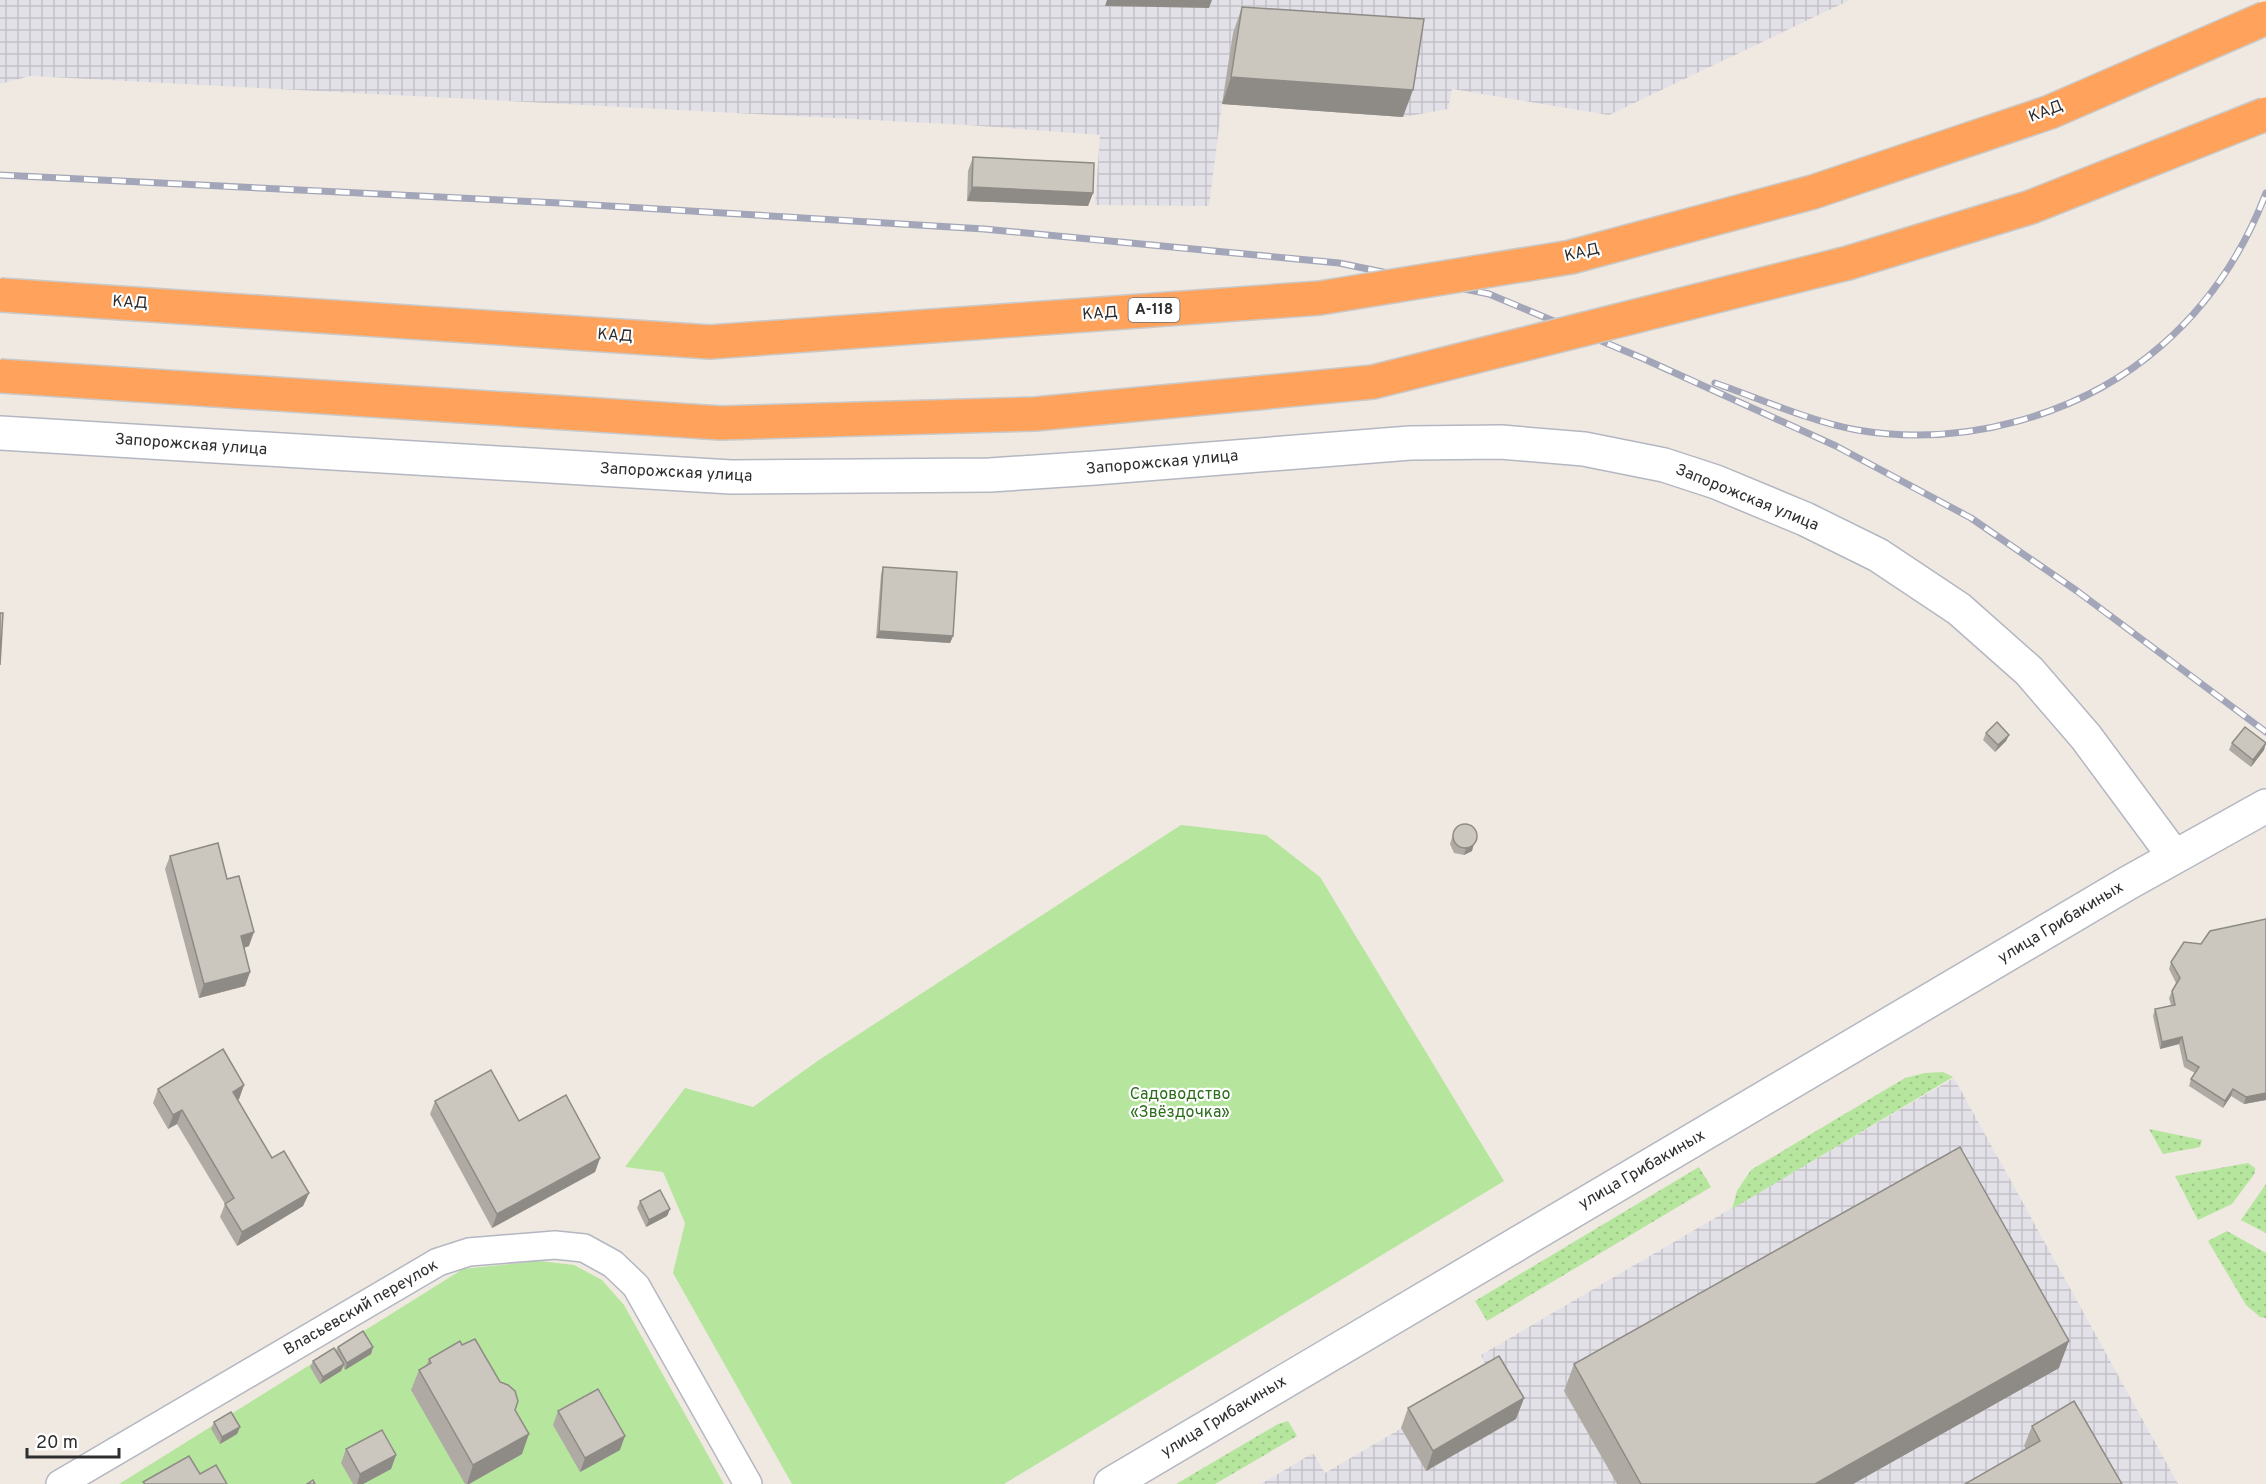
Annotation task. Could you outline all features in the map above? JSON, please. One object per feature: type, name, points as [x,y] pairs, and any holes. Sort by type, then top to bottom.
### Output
[{"type":"highway","name":"КАД","points":[[0,295],[710,342],[1320,298],[1571,257],[1813,192],[2050,112],[2266,18]]},
{"type":"highway","points":[[0,376],[721,423],[1035,414],[1373,382],[1848,263],[2031,207],[2266,114]]},
{"type":"street","name":"Запорожская улица","points":[[0,433],[731,477],[990,475],[1410,443],[1501,442],[1584,449],[1664,465],[1716,482],[1805,519],[1878,555],[1959,609],[2029,671],[2086,737],[2174,856]]},
{"type":"street","name":"улица Грибакиных","points":[[1111,1484],[2174,856],[2266,806]]},
{"type":"street","name":"Власьевский переулок","points":[[60,1484],[438,1262],[469,1252],[555,1245],[584,1248],[613,1264],[636,1286],[748,1484]]},
{"type":"shaded area","points":[[0,0],[1850,0],[1609,115],[1452,89],[1448,109],[1403,117],[1222,104],[1209,206],[1095,205],[1100,135],[967,125],[30,76],[0,84]]},
{"type":"shaded area","points":[[1954,1078],[2178,1484],[1261,1484],[1313,1453],[1325,1473],[1491,1376],[1481,1355]]},
{"type":"green space","name":"Садоводство «Звёздочка»","points":[[1181,825],[1266,835],[1320,877],[1504,1181],[1004,1484],[792,1484],[673,1273],[685,1223],[663,1172],[625,1167],[685,1088],[753,1107],[819,1060]]},
{"type":"green space","points":[[1943,1072],[1953,1077],[1732,1209],[1737,1191],[1751,1170],[1905,1078],[1925,1073]]},
{"type":"green space","points":[[2149,1129],[2202,1140],[2200,1147],[2163,1154]]},
{"type":"green space","points":[[2248,1163],[2255,1168],[2255,1173],[2232,1204],[2198,1220],[2175,1176]]},
{"type":"green space","points":[[1699,1167],[1711,1187],[1487,1321],[1475,1301]]},
{"type":"green space","points":[[2266,1184],[2266,1233],[2241,1220]]},
{"type":"green space","points":[[2227,1231],[2266,1253],[2266,1318],[2260,1317],[2246,1305],[2208,1241]]},
{"type":"green space","points":[[540,1261],[574,1265],[602,1280],[624,1305],[724,1484],[119,1484],[463,1269]]},
{"type":"green space","points":[[1288,1421],[1297,1436],[1215,1484],[1176,1484],[1278,1424]]},
{"type":"building","points":[[1242,7],[1424,19],[1413,90],[1231,77]]},
{"type":"building","points":[[973,157],[1094,163],[1093,193],[972,187]]},
{"type":"building","points":[[883,567],[957,572],[953,636],[879,631]]},
{"type":"building","points":[[0,613],[3,613],[0,665]]},
{"type":"building","points":[[1997,722],[2009,735],[1998,745],[1986,733]]},
{"type":"building","points":[[2245,727],[2266,743],[2253,760],[2232,743]]},
{"type":"building","points":[[1465,824],[1470,825],[1476,831],[1476,841],[1470,847],[1465,848],[1460,847],[1454,841],[1453,836],[1454,831],[1460,825]]},
{"type":"building","points":[[218,843],[227,879],[239,876],[254,932],[241,936],[250,972],[204,984],[170,856]]},
{"type":"building","points":[[2266,919],[2266,1093],[2246,1097],[2233,1089],[2225,1101],[2191,1079],[2199,1067],[2187,1060],[2182,1037],[2162,1042],[2155,1009],[2175,1005],[2172,991],[2180,978],[2171,962],[2184,942],[2201,944],[2210,931]]},
{"type":"building","points":[[223,1049],[244,1085],[233,1092],[272,1158],[284,1151],[309,1193],[242,1232],[225,1204],[234,1198],[182,1110],[173,1115],[158,1089]]},
{"type":"building","points":[[491,1070],[519,1121],[566,1095],[600,1158],[497,1214],[435,1101]]},
{"type":"building","points":[[1960,1147],[2069,1341],[1815,1484],[1641,1484],[1574,1364]]},
{"type":"building","points":[[660,1190],[670,1209],[649,1220],[640,1201]]},
{"type":"building","points":[[363,1331],[373,1347],[347,1363],[338,1347]]},
{"type":"building","points":[[475,1339],[500,1382],[515,1391],[518,1401],[515,1410],[529,1434],[473,1465],[419,1370],[431,1363],[429,1359],[460,1341],[462,1345]]},
{"type":"building","points":[[334,1348],[344,1364],[323,1377],[313,1361]]},
{"type":"building","points":[[1499,1356],[1524,1398],[1433,1451],[1408,1408]]},
{"type":"building","points":[[598,1389],[625,1436],[585,1458],[558,1411]]},
{"type":"building","points":[[2074,1401],[2122,1484],[1965,1484],[2040,1441],[2032,1426]]},
{"type":"building","points":[[231,1412],[240,1427],[222,1437],[214,1422]]},
{"type":"building","points":[[382,1430],[396,1455],[360,1474],[346,1449]]},
{"type":"building","points":[[189,1456],[200,1474],[216,1465],[227,1484],[145,1484],[143,1482]]},
{"type":"railway","points":[[0,175],[560,203],[984,229],[1339,263],[1489,294],[1642,358],[1836,446],[1971,518],[2077,591],[2266,732]]},
{"type":"railway","points":[[1715,383],[1822,421],[1857,430],[1897,434],[1938,434],[1979,430],[2019,421],[2058,408],[2095,391],[2130,370],[2179,329],[2210,294],[2236,256],[2266,193]]}]
